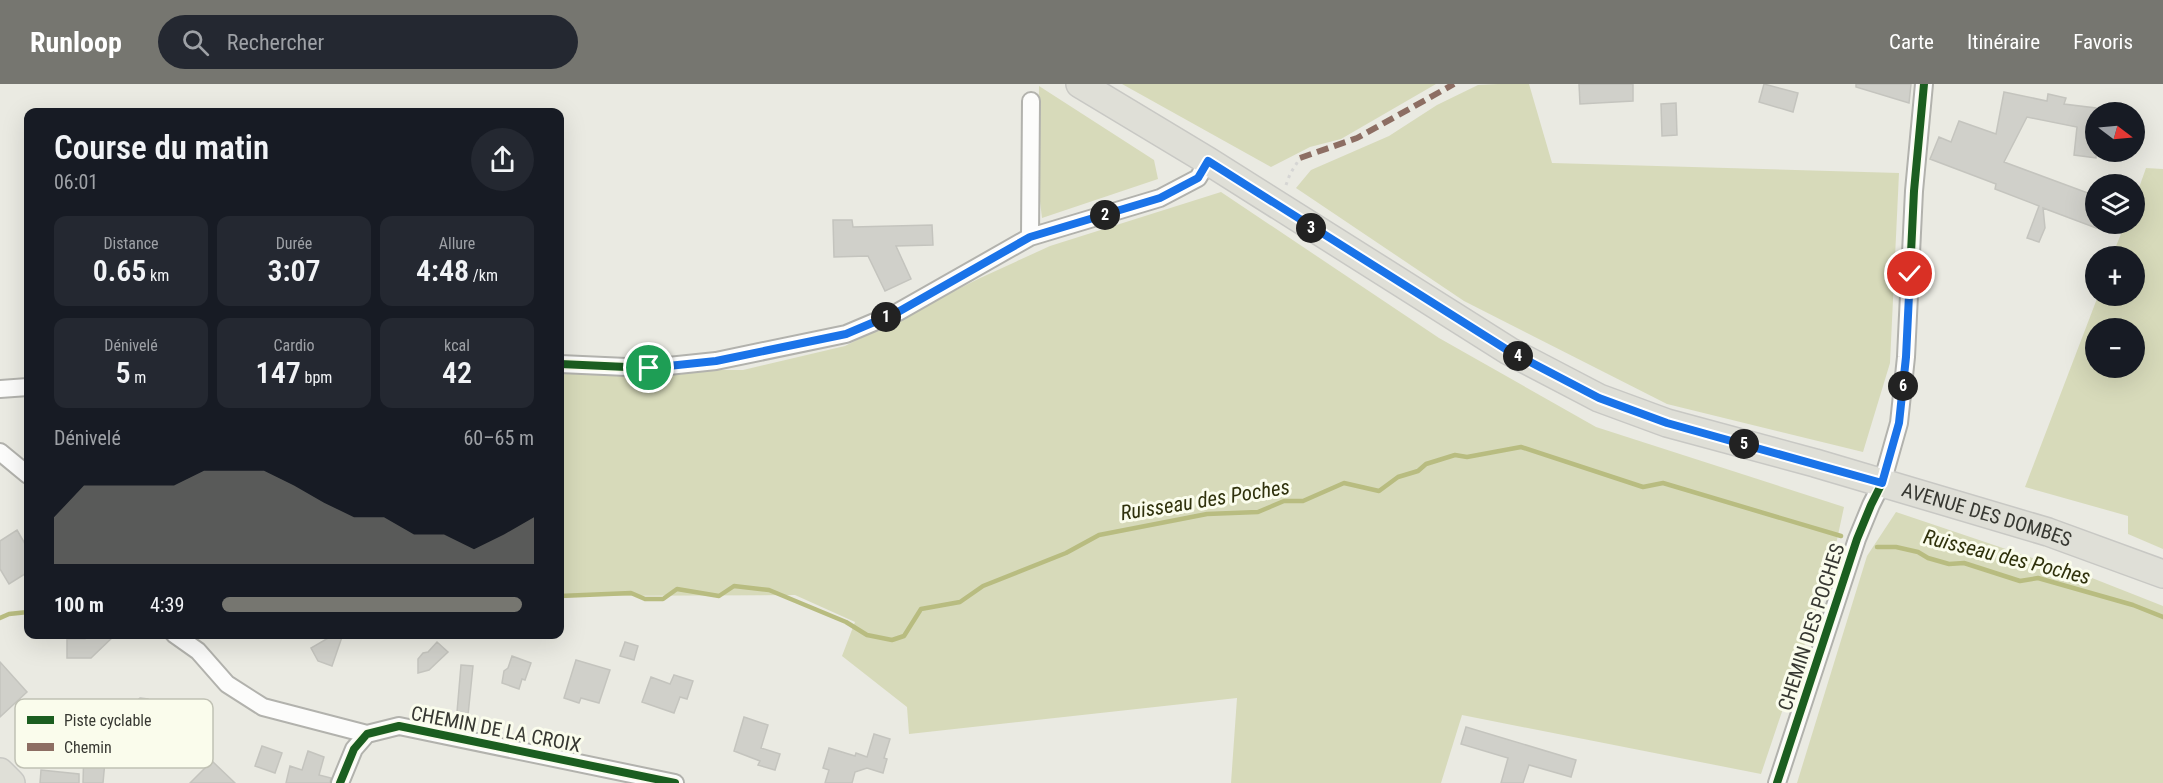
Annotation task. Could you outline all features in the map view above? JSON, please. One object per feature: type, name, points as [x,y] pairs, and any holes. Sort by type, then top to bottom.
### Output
[{"type":"main road","name":"AVENUE DES DOMBES","points":[[1080,84],[1208,161],[1509,351],[1599,398],[1667,423],[2048,532],[2163,574]]},
{"type":"main road","points":[[0,772],[11,783]]},
{"type":"street","name":"CHEMIN DES POCHES","points":[[1777,783],[1857,539],[1882,483],[1899,423],[1906,357],[1914,191],[1924,84]]},
{"type":"street","points":[[1030,237],[1031,101]]},
{"type":"street","points":[[564,364],[649,368],[682,365],[716,361],[846,334],[898,312],[1030,237],[1160,198],[1198,178],[1208,161]]},
{"type":"street","points":[[0,389],[24,387]]},
{"type":"street","points":[[0,452],[24,472]]},
{"type":"street","points":[[181,639],[198,651],[227,684],[263,707],[367,734],[354,749],[340,783]]},
{"type":"street","name":"CHEMIN DE LA CROIX","points":[[367,734],[399,726],[675,783]]},
{"type":"path","points":[[1278,207],[1290,174],[1300,158]]},
{"type":"green space","points":[[1122,84],[1436,84],[1341,139],[1310,147],[1271,167]]},
{"type":"green space","points":[[1529,84],[1552,163],[1899,173],[1890,363],[1863,452],[1667,404],[1464,301],[1296,188],[1311,170],[1389,136],[1437,105],[1478,85]]},
{"type":"green space","points":[[1039,86],[1154,160],[1158,179],[1042,218],[1038,185]]},
{"type":"green space","points":[[2146,168],[2163,169],[2163,549],[2128,534],[2128,516],[2025,487],[2085,330],[2085,378],[2145,378],[2145,318],[2090,318],[2094,306],[2145,306],[2145,246],[2116,246],[2121,234],[2145,234],[2144,174]]},
{"type":"green space","points":[[1221,192],[1439,338],[1596,427],[1844,507],[1832,563],[1761,774],[1462,715],[1441,783],[1231,783],[1237,698],[909,734],[907,707],[842,656],[855,622],[795,595],[564,596],[564,366],[652,370],[743,370],[845,346],[978,279],[1050,246]]},
{"type":"green space","points":[[1896,512],[2092,578],[2163,606],[2163,783],[1797,783],[1867,556]]},
{"type":"building","points":[[1579,84],[1633,84],[1633,101],[1580,104]]},
{"type":"building","points":[[1764,84],[1798,93],[1793,112],[1759,102]]},
{"type":"building","points":[[1856,84],[1911,84],[1909,103],[1856,87]]},
{"type":"building","points":[[2004,92],[2047,101],[2048,94],[2066,98],[2064,104],[2085,107],[2085,156],[2074,155],[2077,127],[2027,117],[2004,162],[2085,192],[2085,224],[2043,208],[2045,228],[2039,242],[2027,238],[2039,206],[1995,189],[1996,184],[1930,159],[1939,137],[1951,142],[1959,121],[1996,134]]},
{"type":"building","points":[[1676,103],[1677,135],[1662,136],[1661,104]]},
{"type":"building","points":[[833,220],[852,220],[853,227],[932,225],[933,245],[896,246],[911,279],[885,291],[868,256],[834,257]]},
{"type":"building","points":[[17,530],[24,542],[24,575],[9,584],[0,569],[0,541]]},
{"type":"building","points":[[67,639],[111,639],[91,658],[67,658]]},
{"type":"building","points":[[326,639],[341,639],[332,666],[318,661],[311,648]]},
{"type":"building","points":[[437,642],[448,652],[429,670],[418,673],[418,659]]},
{"type":"building","points":[[625,642],[638,646],[634,660],[620,656]]},
{"type":"building","points":[[512,656],[531,663],[519,689],[502,683],[504,671],[508,668]]},
{"type":"building","points":[[576,660],[610,670],[599,703],[581,698],[579,703],[564,698]]},
{"type":"building","points":[[0,662],[27,692],[19,699],[15,699],[15,703],[0,717]]},
{"type":"building","points":[[461,665],[473,666],[467,725],[456,724]]},
{"type":"building","points":[[674,675],[693,681],[687,699],[680,697],[674,713],[642,702],[651,677],[670,684]]},
{"type":"building","points":[[744,717],[768,725],[761,748],[780,754],[775,770],[758,765],[760,761],[734,751]]},
{"type":"building","points":[[1466,727],[1576,760],[1571,777],[1529,765],[1523,783],[1501,783],[1508,758],[1461,744]]},
{"type":"building","points":[[874,734],[890,739],[884,758],[887,759],[883,773],[867,768],[855,772],[852,783],[825,783],[829,770],[823,768],[829,748],[867,757]]},
{"type":"building","points":[[262,746],[282,753],[275,773],[255,766]]},
{"type":"building","points":[[308,751],[324,757],[319,775],[331,778],[330,783],[286,783],[290,766],[302,770]]},
{"type":"building","points":[[213,762],[235,783],[190,783],[205,768],[213,768]]},
{"type":"building","points":[[83,768],[104,768],[103,783],[83,783]]},
{"type":"building","points":[[41,770],[79,774],[79,783],[40,783]]},
{"type":"waterway","name":"Ruisseau des Poches","points":[[564,596],[631,593],[645,599],[663,599],[677,589],[719,596],[734,586],[769,590],[846,622],[867,635],[892,640],[904,636],[921,609],[960,602],[983,586],[1066,553],[1099,535],[1207,514],[1258,512],[1284,501],[1303,501],[1344,483],[1379,491],[1398,477],[1418,471],[1426,464],[1455,455],[1467,457],[1521,447],[1643,487],[1663,483],[1841,536]]},
{"type":"waterway","name":"Ruisseau des Poches","points":[[1877,547],[1896,547],[1918,552],[1928,558],[1949,564],[1964,563],[2020,581],[2038,578],[2133,605],[2163,617]]},
{"type":"waterway","name":"Ruisseau des Poches","points":[[0,618],[9,614],[24,612]]},
{"type":"marked path","points":[[1300,158],[1357,138],[1454,84]]},
{"type":"cycle path","points":[[1777,783],[1857,539],[1882,483],[1899,423],[1906,357],[1914,191],[1924,84]]},
{"type":"cycle path","points":[[564,364],[649,368],[716,361],[846,334],[898,312],[1030,237],[1160,198],[1198,178],[1208,161]]},
{"type":"cycle path","points":[[340,783],[354,749],[367,734],[399,726],[675,783]]},
{"type":"route","points":[[649,368],[716,361],[846,334],[898,312],[970,269],[1030,237],[1160,198],[1198,178],[1208,161],[1509,351],[1599,398],[1667,423],[1882,483],[1899,423],[1906,357],[1910,274]]}]
